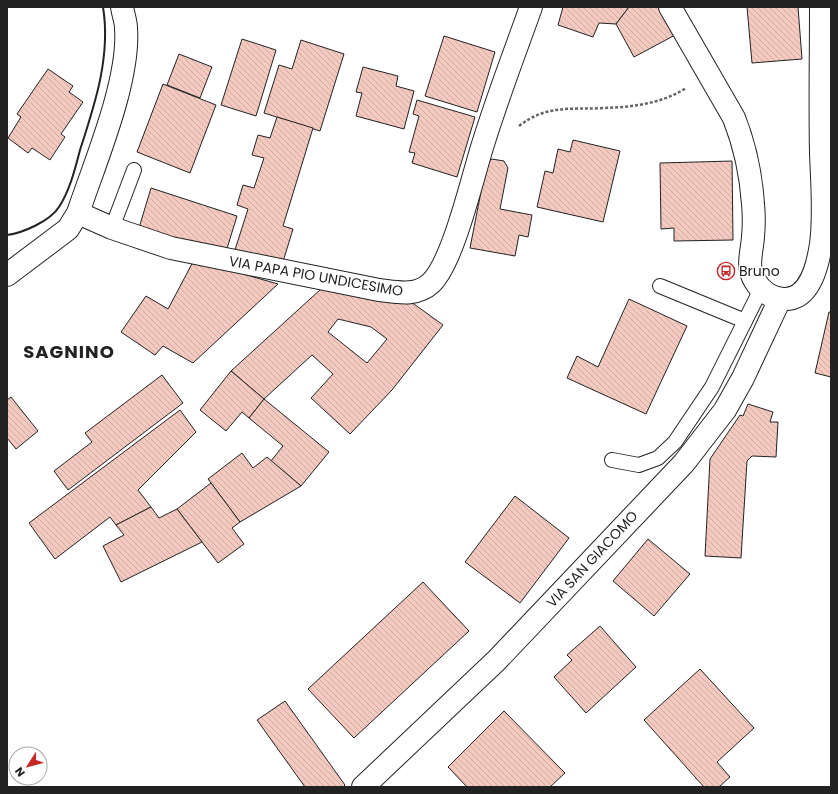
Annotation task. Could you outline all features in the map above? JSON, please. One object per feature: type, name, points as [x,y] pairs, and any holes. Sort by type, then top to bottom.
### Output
[{"type":"street","points":[[7,275],[18,260],[68,229],[78,213],[120,85],[126,49],[126,27],[122,7]]},
{"type":"street","name":"VIA PAPA PIO UNDICESIMO","points":[[78,213],[112,228],[171,248],[379,290],[403,293],[417,291],[431,283],[454,239],[484,141],[531,7]]},
{"type":"street","points":[[670,7],[734,118],[741,136],[749,165],[753,204],[754,235],[749,264],[751,273],[770,294],[796,297],[809,284],[813,275],[821,244],[823,213],[821,152],[821,7]]},
{"type":"street","name":"VIA SAN GIACOMO","points":[[363,787],[497,660],[684,463],[725,410],[743,378],[770,294]]},
{"type":"lane","points":[[112,228],[134,170]]},
{"type":"lane","points":[[660,286],[745,321]]},
{"type":"lane","points":[[612,460],[639,465],[658,458],[675,442],[712,387],[745,321],[770,294]]},
{"type":"path","points":[[484,141],[492,143],[508,135],[529,118],[555,109],[641,105],[674,95],[708,73]]},
{"type":"building","points":[[563,7],[629,7],[616,24],[599,23],[593,37],[558,25]]},
{"type":"building","points":[[629,7],[663,7],[677,34],[634,57],[616,24]]},
{"type":"building","points":[[747,7],[798,7],[802,59],[752,63]]},
{"type":"building","points":[[444,36],[495,52],[477,112],[425,96]]},
{"type":"building","points":[[242,39],[276,50],[256,116],[221,105]]},
{"type":"building","points":[[301,40],[344,54],[320,131],[264,113],[279,65],[292,69]]},
{"type":"building","points":[[179,54],[212,67],[200,98],[167,85]]},
{"type":"building","points":[[363,67],[398,76],[396,86],[414,91],[404,129],[356,116],[362,93],[356,92]]},
{"type":"building","points":[[48,69],[73,86],[69,92],[83,102],[61,134],[65,137],[50,160],[32,148],[28,153],[8,138],[21,117],[17,114]]},
{"type":"building","points":[[163,84],[216,105],[190,173],[137,152]]},
{"type":"building","points":[[417,100],[475,117],[457,177],[412,163],[415,153],[409,152],[419,116],[413,114]]},
{"type":"building","points":[[277,117],[313,128],[283,226],[293,229],[282,265],[233,256],[248,209],[237,205],[243,185],[254,188],[264,158],[252,155],[258,135],[270,138]]},
{"type":"building","points":[[573,140],[620,151],[603,222],[537,207],[545,171],[553,173],[558,149],[570,152]]},
{"type":"building","points":[[492,159],[504,161],[508,168],[500,209],[532,215],[528,237],[519,235],[515,256],[470,248],[485,171],[489,161]]},
{"type":"building","points":[[732,161],[733,240],[674,241],[674,228],[661,229],[660,163]]},
{"type":"building","points":[[151,188],[237,216],[225,255],[139,228]]},
{"type":"building","points":[[194,260],[278,284],[193,363],[163,346],[155,355],[121,332],[146,296],[168,309]]},
{"type":"building","points":[[321,289],[407,299],[443,325],[392,390],[350,434],[311,398],[333,374],[312,355],[264,399],[231,371]],"holes":[[[338,319],[371,327],[387,339],[367,363],[328,332]]]},
{"type":"building","points":[[629,299],[687,326],[646,414],[567,378],[577,356],[598,367]]},
{"type":"building","points":[[829,312],[831,312],[831,377],[815,373]]},
{"type":"building","points":[[231,371],[264,399],[249,418],[242,412],[226,431],[200,410]]},
{"type":"building","points":[[162,375],[183,403],[68,490],[54,471],[92,442],[85,433]]},
{"type":"building","points":[[11,397],[38,431],[16,449],[7,438],[7,400]]},
{"type":"building","points":[[264,399],[329,452],[301,486],[271,461],[283,446],[249,418]]},
{"type":"building","points":[[748,404],[773,412],[770,422],[778,422],[776,457],[752,456],[747,461],[741,558],[705,556],[710,459],[740,415],[743,416]]},
{"type":"building","points":[[180,410],[196,432],[138,490],[151,507],[116,525],[110,517],[55,559],[29,523]]},
{"type":"building","points":[[242,453],[253,468],[267,457],[301,486],[240,522],[208,479]]},
{"type":"building","points":[[211,483],[240,522],[232,528],[244,544],[218,563],[177,509]]},
{"type":"building","points":[[515,496],[569,538],[520,603],[465,562]]},
{"type":"building","points":[[151,507],[159,518],[177,509],[202,542],[121,582],[103,546],[124,535],[116,525]]},
{"type":"building","points":[[648,539],[690,574],[654,616],[613,581]]},
{"type":"building","points":[[423,582],[469,631],[354,738],[308,689]]},
{"type":"building","points":[[600,626],[636,667],[586,713],[554,677],[572,660],[567,655]]},
{"type":"building","points":[[700,669],[754,728],[717,762],[730,777],[719,787],[704,787],[644,720]]},
{"type":"building","points":[[285,701],[345,785],[343,787],[305,787],[257,720]]},
{"type":"building","points":[[504,711],[565,773],[550,787],[467,787],[448,767]]},
{"type":"wall","points":[[7,235],[21,232],[36,226],[49,217],[59,207],[66,194],[72,179],[100,80],[105,44],[103,7]]},
{"type":"place","name":"Bruno","points":[[726,271]]},
{"type":"district","name":"SAGNINO","points":[[69,352]]}]
